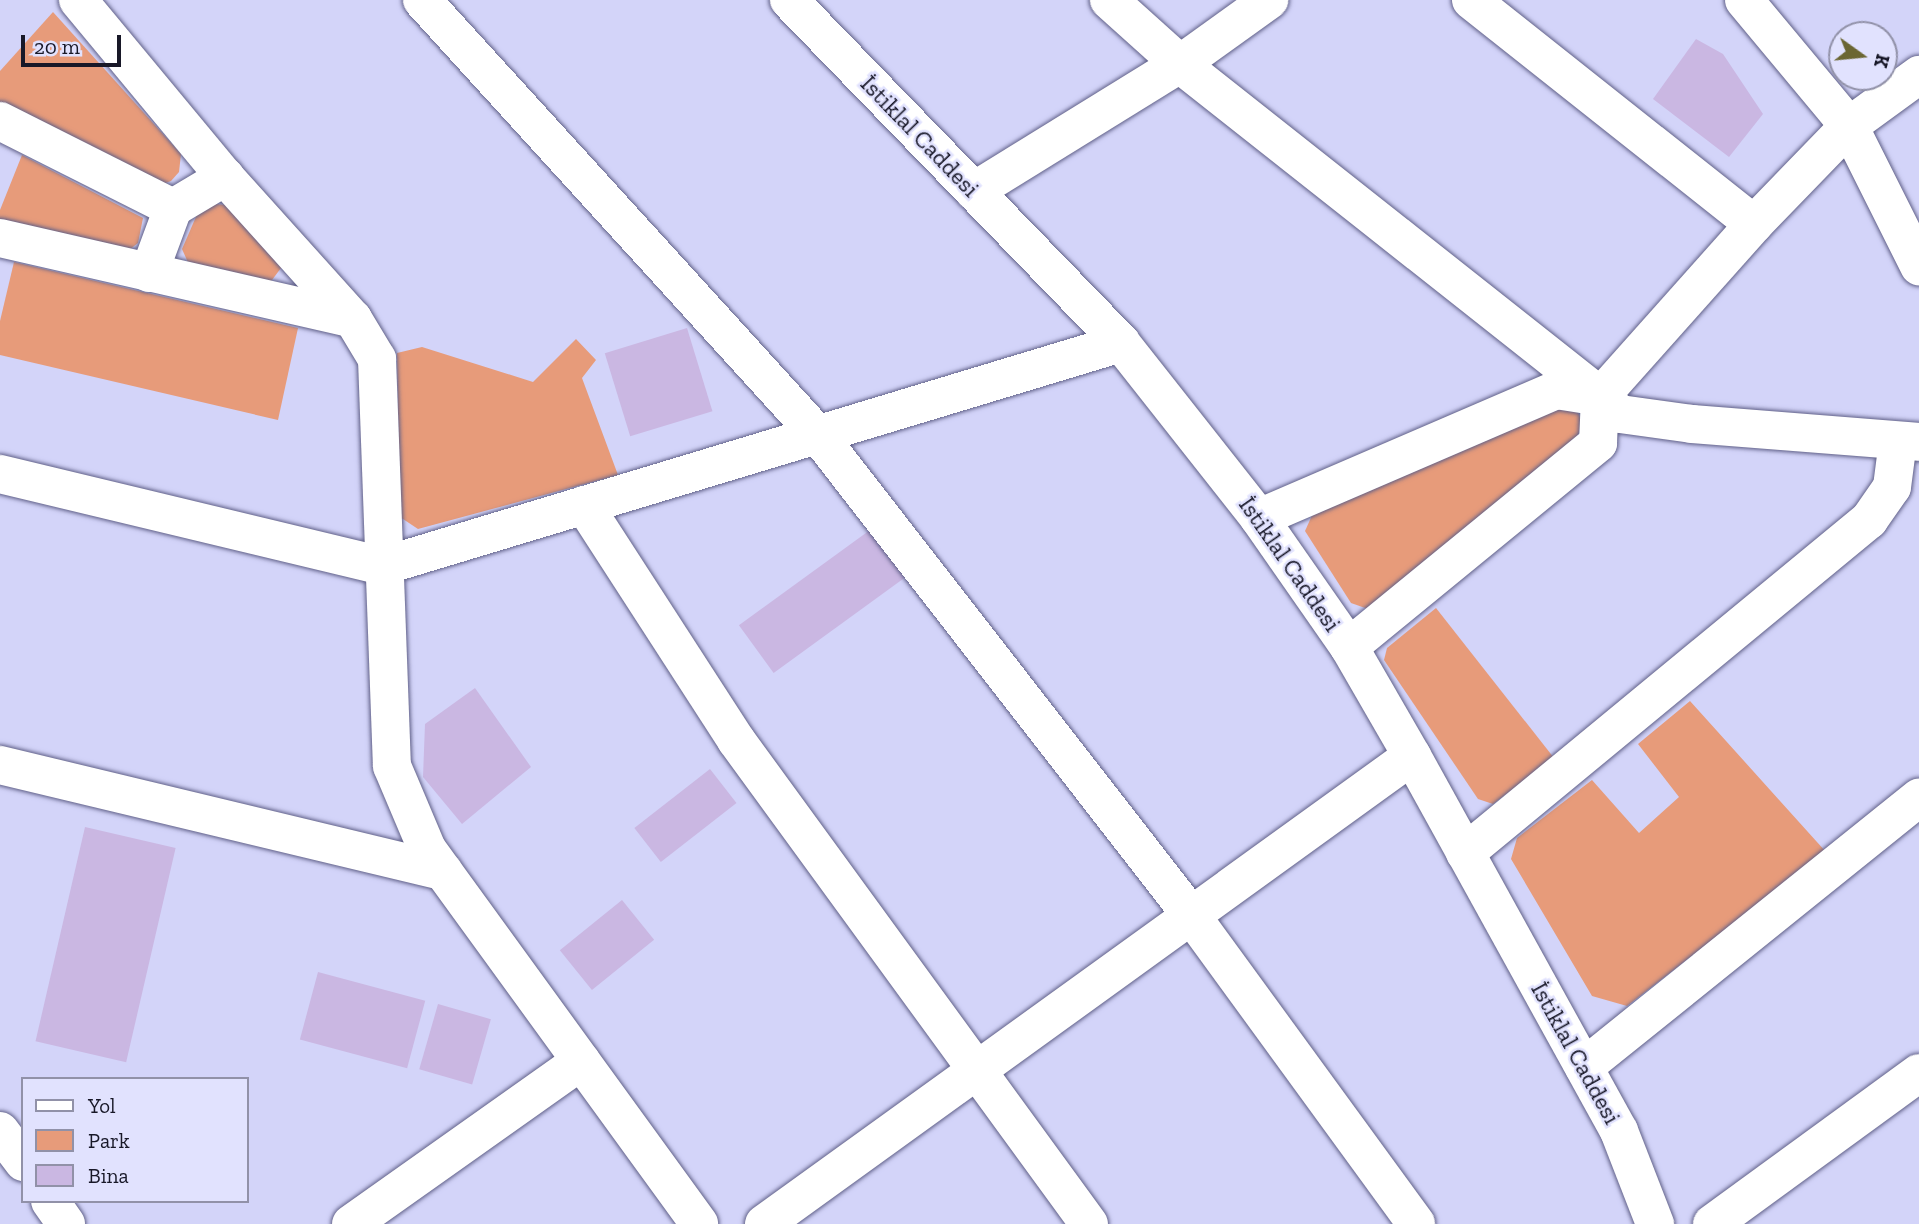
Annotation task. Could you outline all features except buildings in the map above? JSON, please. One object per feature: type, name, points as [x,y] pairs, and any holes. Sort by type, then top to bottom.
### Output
[{"type":"street","points":[[78,0],[225,177],[353,320],[377,359],[392,766],[427,849],[699,1224]]},
{"type":"street","points":[[422,0],[818,435],[1191,915],[1416,1224]]},
{"type":"street","name":"İstiklal Caddesi","points":[[789,0],[1121,343],[1259,518],[1349,647],[1412,756],[1619,1131],[1655,1224]]},
{"type":"street","points":[[1109,0],[1180,64],[1620,414],[1692,424],[1909,441],[1892,487],[1869,520],[1465,853]]},
{"type":"street","points":[[974,191],[1180,64],[1269,0]]},
{"type":"street","points":[[1471,0],[1754,224]]},
{"type":"street","points":[[1744,0],[1849,126],[1919,266]]},
{"type":"street","points":[[1349,647],[1598,443],[1600,397],[1754,224],[1849,126],[1919,75]]},
{"type":"street","points":[[0,121],[173,208]]},
{"type":"street","points":[[149,273],[173,208],[225,177]]},
{"type":"street","points":[[0,239],[353,320]]},
{"type":"street","points":[[0,474],[383,566],[1121,343]]},
{"type":"street","points":[[1259,518],[1556,390],[1600,397]]},
{"type":"street","points":[[584,505],[737,740],[1089,1224]]},
{"type":"street","points":[[764,1224],[1412,756]]},
{"type":"street","points":[[0,765],[443,871]]},
{"type":"street","points":[[1584,1066],[1919,798]]},
{"type":"street","points":[[351,1224],[581,1062]]},
{"type":"street","points":[[1712,1224],[1919,1073]]},
{"type":"street","points":[[0,1130],[21,1160]]},
{"type":"street","points":[[51,1203],[66,1224]]},
{"type":"green space","points":[[53,12],[181,154],[179,172],[171,181],[160,185],[0,103],[0,71]]},
{"type":"green space","points":[[22,155],[143,218],[138,243],[129,250],[0,222],[0,210]]},
{"type":"green space","points":[[215,204],[227,205],[284,264],[269,284],[190,267],[182,249],[199,210]]},
{"type":"green space","points":[[14,262],[298,328],[278,420],[0,355],[0,321]]},
{"type":"green space","points":[[576,339],[596,360],[582,378],[618,475],[418,529],[400,517],[397,353],[422,347],[533,382]]},
{"type":"green space","points":[[1561,406],[1577,410],[1582,422],[1578,435],[1368,609],[1351,603],[1305,531],[1314,511]]},
{"type":"green space","points":[[1436,608],[1554,758],[1493,804],[1478,799],[1384,660],[1387,648]]},
{"type":"green space","points":[[1690,701],[1826,852],[1627,1006],[1592,996],[1511,859],[1517,838],[1592,780],[1639,833],[1679,797],[1638,744]]}]
